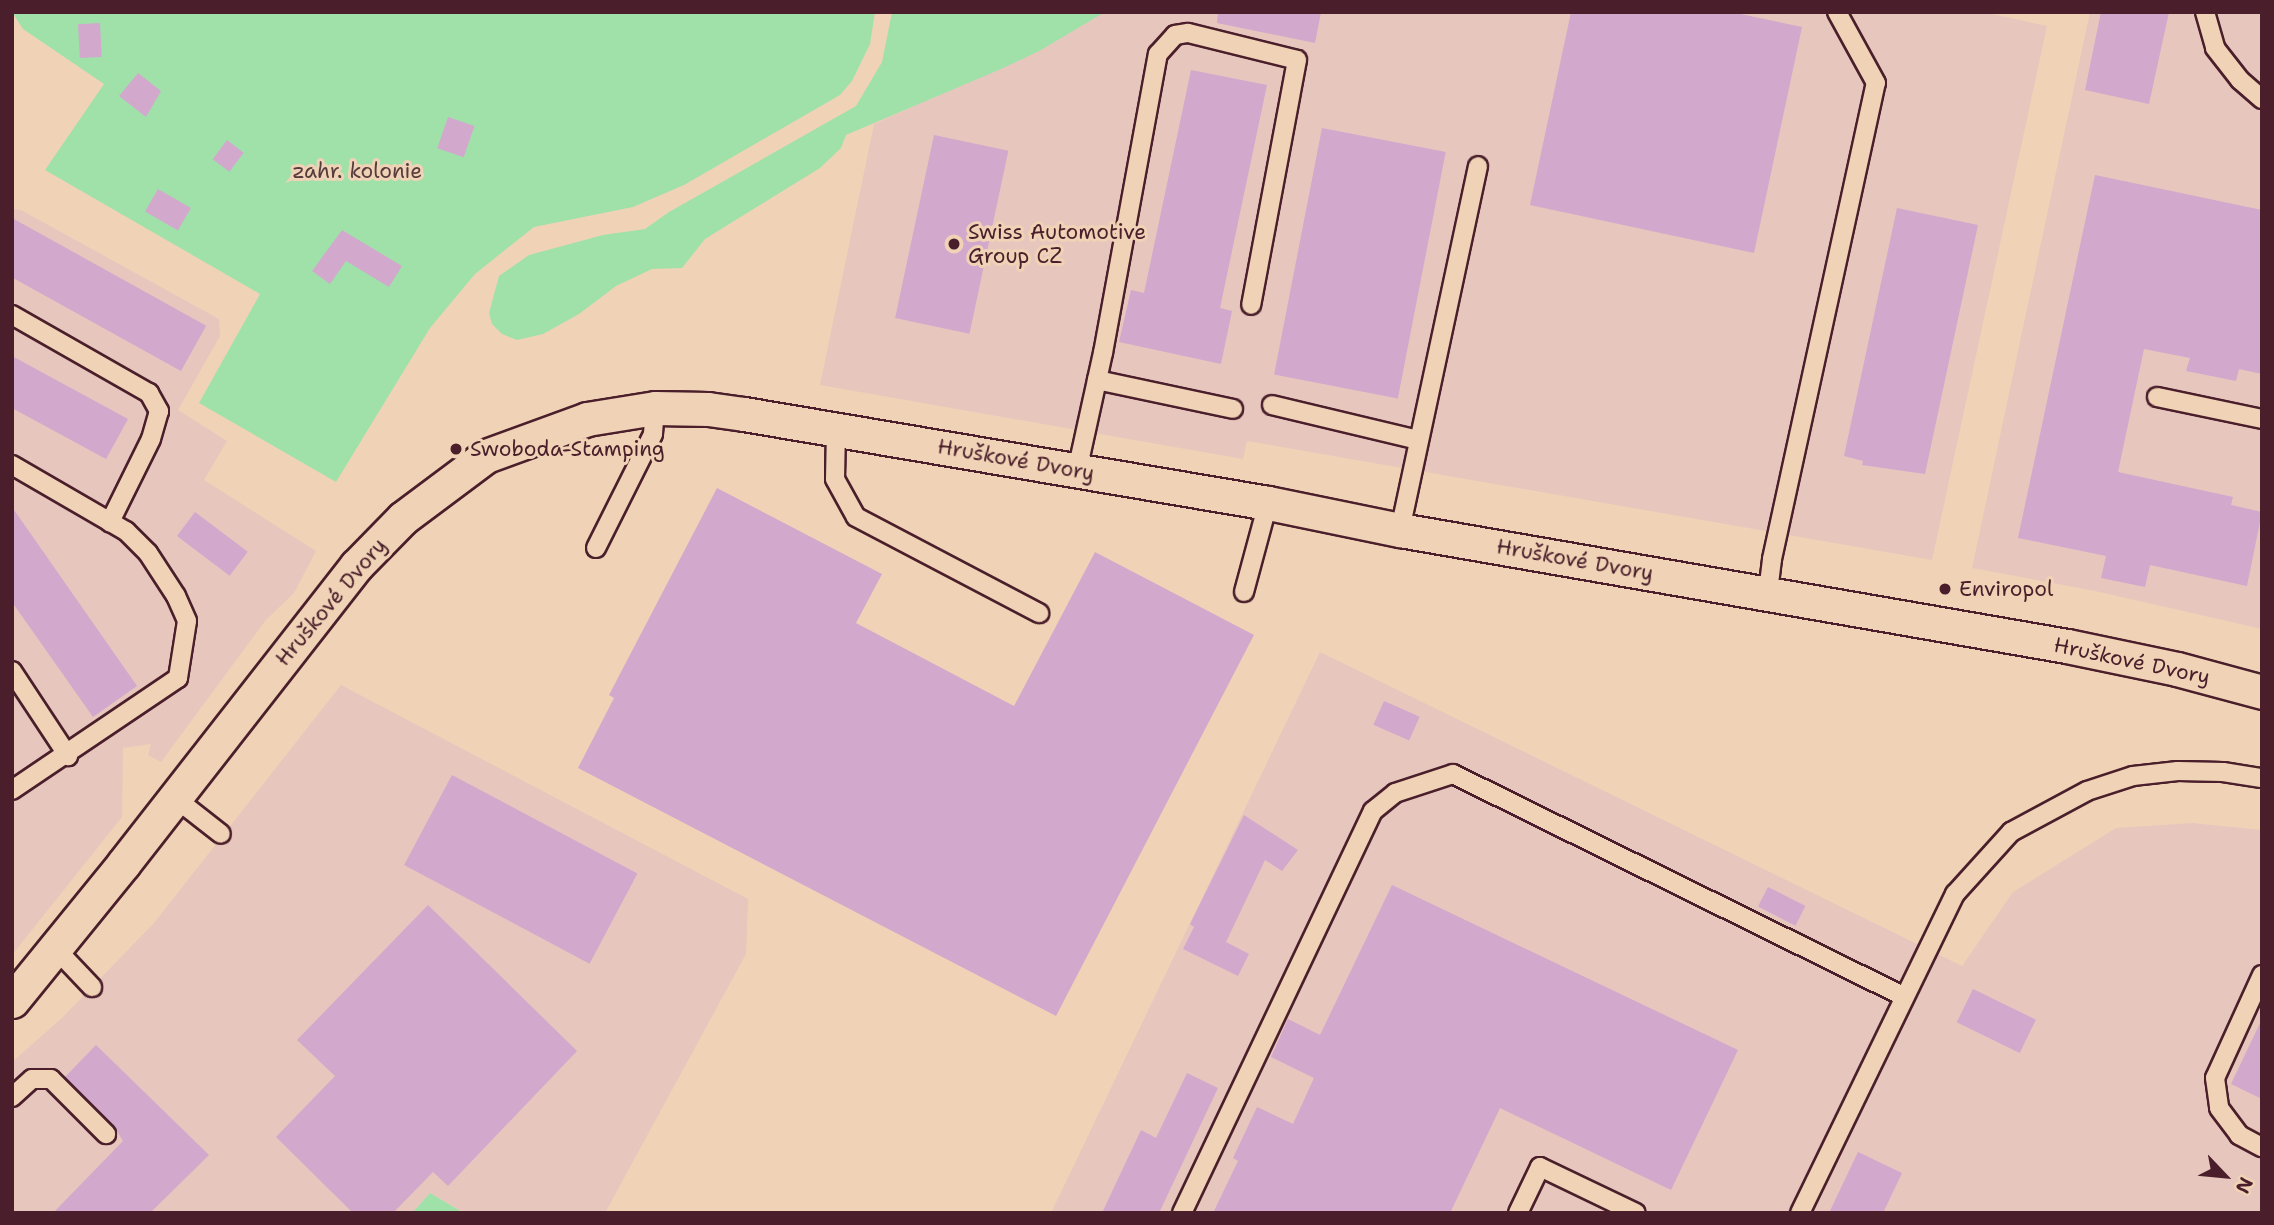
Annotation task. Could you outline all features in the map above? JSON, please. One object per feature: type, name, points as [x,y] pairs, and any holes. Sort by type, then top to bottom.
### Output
[{"type":"street","name":"Hruškové Dvory","points":[[12,1000],[175,798],[356,565],[427,497],[486,456],[535,436],[587,419],[655,408],[708,409],[836,428],[1268,503],[1400,530],[2067,646],[2177,669],[2262,692]]},
{"type":"lane","points":[[1768,592],[1772,559],[1876,83],[1837,12]]},
{"type":"lane","points":[[2205,12],[2215,48],[2239,80],[2262,99]]},
{"type":"lane","points":[[1077,471],[1097,380],[1157,54],[1175,35],[1188,33],[1297,60],[1251,305]]},
{"type":"lane","points":[[1400,530],[1478,166]]},
{"type":"lane","points":[[12,315],[149,393],[159,411],[151,439],[110,522]]},
{"type":"lane","points":[[1097,380],[1233,409]]},
{"type":"lane","points":[[2157,397],[2262,419]]},
{"type":"lane","points":[[1272,405],[1418,440]]},
{"type":"lane","points":[[596,548],[653,434],[655,408]]},
{"type":"lane","points":[[836,428],[835,479],[856,517],[1039,613]]},
{"type":"lane","points":[[12,465],[126,531],[148,553],[176,596],[187,621],[178,678],[68,756],[12,790]]},
{"type":"lane","points":[[1244,592],[1268,503]]},
{"type":"lane","points":[[12,671],[68,756]]},
{"type":"lane","points":[[1800,1213],[1903,996],[1955,894],[2011,832],[2087,791],[2133,776],[2178,771],[2223,772],[2262,778]]},
{"type":"lane","points":[[1182,1213],[1373,811],[1395,793],[1454,774],[1903,996]]},
{"type":"lane","points":[[175,798],[221,834]]},
{"type":"lane","points":[[55,948],[92,987]]},
{"type":"lane","points":[[2262,975],[2216,1078],[2219,1108],[2239,1135],[2262,1147]]},
{"type":"lane","points":[[12,1097],[32,1079],[51,1079],[106,1134]]},
{"type":"lane","points":[[1518,1213],[1540,1167],[1636,1213]]},
{"type":"shaded area","points":[[1105,12],[1983,12],[2047,26],[1932,560],[1247,441],[1243,459],[820,385],[874,124],[1040,50]]},
{"type":"shaded area","points":[[2090,12],[2262,12],[2262,629],[2095,591],[1972,568]]},
{"type":"shaded area","points":[[12,209],[21,210],[219,319],[220,336],[178,410],[227,441],[204,480],[316,551],[294,593],[265,621],[161,762],[148,755],[151,744],[123,748],[122,817],[12,955]]},
{"type":"shaded area","points":[[1320,652],[1962,966],[2013,892],[2116,828],[2192,823],[2262,830],[2262,1213],[1051,1213]]},
{"type":"shaded area","points":[[341,685],[748,899],[746,954],[605,1213],[465,1213],[430,1193],[412,1213],[12,1213],[12,1062],[62,1018],[154,923]]},
{"type":"green space","name":"zahr. kolonie","points":[[12,12],[875,12],[870,44],[852,81],[840,95],[684,185],[633,207],[534,227],[475,274],[430,328],[336,482],[199,403],[260,294],[45,170],[104,84],[23,29]]},
{"type":"green space","points":[[892,12],[1105,12],[1041,50],[1001,69],[846,135],[841,148],[820,168],[705,239],[682,268],[652,269],[616,286],[579,314],[543,334],[517,340],[502,334],[492,324],[489,313],[499,276],[529,255],[603,235],[645,229],[669,212],[856,106],[882,62]]},
{"type":"green space","points":[[430,1193],[464,1213],[412,1213]]},
{"type":"building","points":[[1218,12],[1321,12],[1315,43],[1217,23]]},
{"type":"building","points":[[1571,12],[1731,12],[1802,27],[1754,253],[1530,205]]},
{"type":"building","points":[[2101,12],[2169,12],[2149,104],[2085,90]]},
{"type":"building","points":[[100,23],[102,57],[80,58],[78,24]]},
{"type":"building","points":[[1191,70],[1267,85],[1220,308],[1232,311],[1221,364],[1119,342],[1131,290],[1144,293]]},
{"type":"building","points":[[138,73],[161,91],[146,117],[119,96]]},
{"type":"building","points":[[448,117],[474,126],[464,157],[437,148]]},
{"type":"building","points":[[1322,128],[1446,152],[1398,398],[1274,374]]},
{"type":"building","points":[[934,135],[1008,151],[969,334],[895,318]]},
{"type":"building","points":[[227,140],[244,153],[229,172],[213,159]]},
{"type":"building","points":[[2095,175],[2262,210],[2262,374],[2239,369],[2236,381],[2186,371],[2190,358],[2144,349],[2118,472],[2233,497],[2231,505],[2262,512],[2247,586],[2150,565],[2145,587],[2101,578],[2106,556],[2018,538]]},
{"type":"building","points":[[158,189],[191,208],[178,231],[145,212]]},
{"type":"building","points":[[1897,208],[1978,225],[1925,474],[1862,465],[1863,461],[1844,456]]},
{"type":"building","points":[[12,218],[206,326],[181,371],[12,277]]},
{"type":"building","points":[[342,230],[402,266],[389,287],[346,261],[330,284],[312,271]]},
{"type":"building","points":[[12,356],[128,419],[106,459],[12,408]]},
{"type":"building","points":[[717,488],[882,574],[856,623],[1014,706],[1095,552],[1254,635],[1056,1016],[578,768],[614,698],[609,695]]},
{"type":"building","points":[[12,507],[137,686],[93,717],[12,602]]},
{"type":"building","points":[[195,512],[248,552],[230,576],[177,536]]},
{"type":"building","points":[[1384,701],[1420,717],[1409,741],[1373,725]]},
{"type":"building","points":[[452,775],[637,874],[590,964],[404,865]]},
{"type":"building","points":[[1244,815],[1298,850],[1282,871],[1265,860],[1226,942],[1249,954],[1238,976],[1183,949],[1194,927],[1190,924]]},
{"type":"building","points":[[1392,885],[1738,1050],[1671,1190],[1500,1108],[1450,1213],[1213,1213],[1238,1161],[1233,1158],[1257,1107],[1293,1124],[1314,1078],[1271,1057],[1288,1019],[1320,1035]]},
{"type":"building","points":[[1768,887],[1805,906],[1795,926],[1758,907]]},
{"type":"building","points":[[428,905],[577,1051],[448,1186],[433,1172],[393,1213],[353,1213],[276,1137],[335,1076],[297,1040]]},
{"type":"building","points":[[1973,989],[2036,1020],[2020,1053],[1957,1022]]},
{"type":"building","points":[[2262,1019],[2262,1099],[2231,1084]]},
{"type":"building","points":[[96,1045],[209,1155],[150,1213],[53,1213],[123,1141],[114,1126],[65,1077]]},
{"type":"building","points":[[1187,1073],[1218,1088],[1159,1213],[1102,1213],[1141,1130],[1156,1138]]},
{"type":"building","points":[[1858,1152],[1902,1173],[1883,1213],[1829,1213]]},
{"type":"place","name":"Swiss Automotive Group CZ","points":[[954,244]]},
{"type":"place","name":"Swoboda-Stamping","points":[[456,449]]},
{"type":"place","name":"Enviropol","points":[[1945,589]]}]
